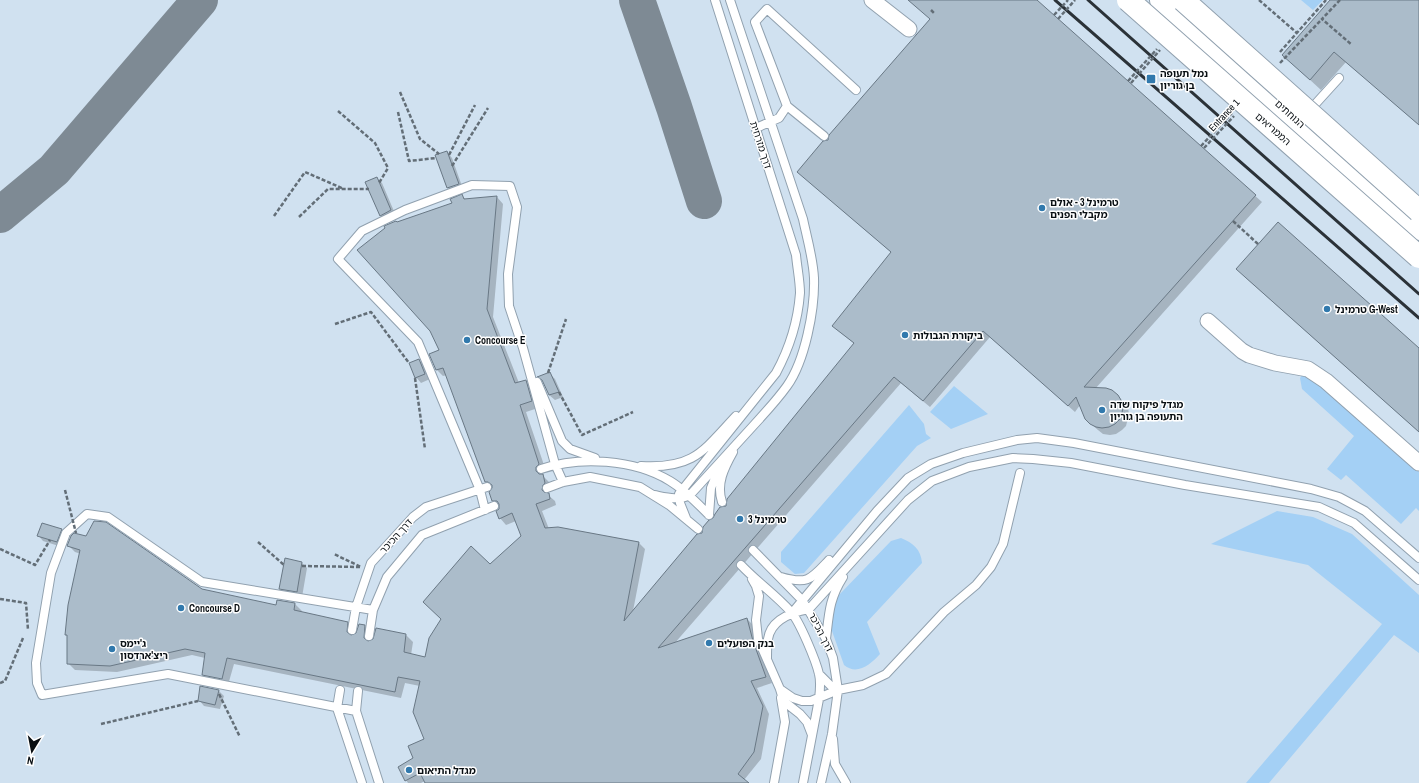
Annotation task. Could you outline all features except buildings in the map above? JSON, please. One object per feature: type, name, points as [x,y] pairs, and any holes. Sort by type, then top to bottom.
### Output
[{"type":"street","points":[[872,0],[909,29]]},
{"type":"street","points":[[1119,0],[1419,263]]},
{"type":"street","name":"הממריאים","points":[[1128,0],[1419,257]]},
{"type":"street","name":"הנוחתים","points":[[1162,0],[1419,229]]},
{"type":"street","points":[[1183,0],[1419,212]]},
{"type":"street","points":[[1208,321],[1249,356],[1275,363],[1308,369],[1314,373],[1332,386],[1419,464]]},
{"type":"lane","name":"דרך מזרחית","points":[[715,0],[796,255],[800,292],[794,327],[785,357],[776,373]]},
{"type":"lane","points":[[654,495],[678,498],[690,495],[742,439],[788,386],[799,362],[807,337],[812,308],[814,279],[803,219],[730,0]]},
{"type":"lane","points":[[824,136],[787,106],[755,22],[767,9],[856,90]]},
{"type":"lane","points":[[1300,122],[1339,78]]},
{"type":"lane","points":[[756,128],[779,118],[787,106]]},
{"type":"lane","points":[[485,510],[483,489],[418,342],[338,259],[362,231],[405,210],[472,185],[510,186],[517,207],[508,274],[510,306],[555,464],[563,482]]},
{"type":"lane","points":[[1394,206],[1419,215]]},
{"type":"lane","points":[[523,348],[562,442],[570,448],[609,463]]},
{"type":"lane","points":[[541,469],[555,464],[585,460],[657,467],[686,462],[701,453],[776,373]]},
{"type":"lane","points":[[686,518],[678,498],[682,489],[776,373]]},
{"type":"lane","points":[[767,658],[768,638],[772,627],[792,613],[878,511],[908,478],[931,464],[962,453],[1017,440],[1037,438],[1074,443],[1303,488],[1339,497],[1365,511],[1419,558]]},
{"type":"lane","points":[[722,502],[719,493],[720,480],[730,458],[742,439]]},
{"type":"lane","points":[[633,465],[669,480],[690,495],[709,515],[710,488],[719,468],[742,439]]},
{"type":"lane","points":[[792,613],[809,610],[908,500],[932,481],[970,467],[1013,458],[1071,463],[1185,486],[1319,507],[1354,523],[1419,580]]},
{"type":"lane","points":[[780,689],[793,698],[802,701],[812,701],[838,690],[863,685],[886,674],[944,612],[976,585],[991,567],[1003,544],[1020,473]]},
{"type":"lane","points":[[547,488],[563,482],[590,477],[640,487],[686,518],[698,529]]},
{"type":"lane","name":"דרך הכיכר","points":[[352,630],[356,607],[371,563],[413,517],[426,507],[483,489]]},
{"type":"lane","name":"דרך הכיכר","points":[[369,636],[374,610],[386,577],[422,535],[494,506]]},
{"type":"lane","points":[[780,577],[794,581],[810,579],[862,524],[878,511]]},
{"type":"lane","points":[[356,712],[168,674],[42,695],[37,683],[36,663],[51,573],[66,533],[86,514],[108,517],[202,582],[374,610]]},
{"type":"lane","name":"דרך הכיכר","points":[[753,550],[802,600],[826,639],[833,658],[838,690],[832,734],[821,783]]},
{"type":"lane","points":[[826,639],[828,614],[833,594],[854,560]]},
{"type":"lane","name":"דרך הכיכר","points":[[741,565],[792,613],[806,638],[819,674],[819,699],[803,783]]},
{"type":"lane","points":[[751,575],[759,596],[756,620],[758,639],[783,699],[807,722],[812,736]]},
{"type":"lane","points":[[819,674],[831,686],[838,690]]},
{"type":"lane","points":[[774,783],[785,722],[780,689]]},
{"type":"lane","points":[[340,690],[337,708],[362,783]]},
{"type":"lane","points":[[358,691],[356,712],[379,783]]},
{"type":"lane","points":[[832,734],[835,748],[835,764],[846,783]]},
{"type":"lane","points":[[807,761],[807,783]]},
{"type":"path","points":[[1054,15],[1068,0]]},
{"type":"path","points":[[1058,19],[1075,0]]},
{"type":"path","points":[[1259,0],[1297,33]]},
{"type":"path","points":[[1280,52],[1326,0]]},
{"type":"path","points":[[1340,0],[1322,19],[1352,45]]},
{"type":"path","points":[[931,10],[934,13]]},
{"type":"path","points":[[1128,81],[1160,46]]},
{"type":"path","points":[[400,92],[420,139],[439,154]]},
{"type":"path","name":"Entrance 1","points":[[1204,148],[1246,104]]},
{"type":"path","points":[[449,155],[475,105]]},
{"type":"path","points":[[452,166],[488,108]]},
{"type":"path","points":[[338,111],[375,143],[388,168],[379,183]]},
{"type":"path","points":[[398,112],[409,161],[436,158]]},
{"type":"path","points":[[274,216],[305,172],[344,189]]},
{"type":"path","points":[[299,217],[328,189],[368,189]]},
{"type":"path","points":[[1233,221],[1258,244]]},
{"type":"path","points":[[335,324],[371,312],[408,363]]},
{"type":"path","points":[[548,373],[566,319]]},
{"type":"path","points":[[415,378],[425,449]]},
{"type":"path","points":[[559,392],[582,435],[633,412]]},
{"type":"path","points":[[65,490],[76,533]]},
{"type":"path","points":[[0,549],[35,565],[50,540]]},
{"type":"path","points":[[258,542],[284,565]]},
{"type":"path","points":[[302,566],[361,567],[334,554]]},
{"type":"path","points":[[0,599],[26,603],[28,630]]},
{"type":"path","points":[[0,683],[6,681],[23,638]]},
{"type":"path","points":[[218,693],[240,737]]},
{"type":"path","points":[[101,724],[198,701]]},
{"type":"shaded area","points":[[1301,0],[1323,0],[1313,10]]},
{"type":"shaded area","points":[[1304,373],[1312,377],[1419,472],[1419,511],[1416,508],[1401,524],[1346,475],[1341,480],[1327,469],[1354,436],[1302,389],[1300,378]]},
{"type":"shaded area","points":[[954,386],[988,414],[951,429],[930,412]]},
{"type":"shaded area","points":[[909,405],[924,424],[926,434],[931,438],[917,446],[804,573],[795,574],[781,562],[781,552]]},
{"type":"shaded area","points":[[1277,511],[1313,517],[1352,534],[1419,595],[1419,653],[1394,635],[1269,783],[1246,783],[1382,624],[1308,565],[1211,544]]},
{"type":"shaded area","points":[[901,538],[916,547],[920,554],[922,563],[867,622],[880,654],[864,667],[859,669],[849,668],[844,665],[832,631],[831,617],[838,596],[891,541]]},
{"type":"taxiway","points":[[0,215],[54,170],[200,0]]},
{"type":"taxiway","points":[[637,0],[674,107],[704,201]]},
{"type":"railway","points":[[1055,0],[1419,318]]},
{"type":"railway","points":[[1088,0],[1419,294]]},
{"type":"place","name":"נמל תעופה בן גוריון","points":[[1151,79]]},
{"type":"place","name":"טרמינל 3 - אולם מקבלי הפנים","points":[[1042,208]]},
{"type":"place","name":"טרמינל G-West","points":[[1327,309]]},
{"type":"place","name":"ביקורת הגבולות","points":[[905,335]]},
{"type":"place","name":"Concourse E","points":[[467,340]]},
{"type":"place","name":"מגדל פיקוח שדה התעופה בן גוריון","points":[[1102,410]]},
{"type":"place","name":"טרמינל 3","points":[[740,519]]},
{"type":"place","name":"Concourse D","points":[[181,608]]},
{"type":"place","name":"בנק הפועלים","points":[[709,643]]},
{"type":"place","name":"ג'יימס ריצ'ארדסון","points":[[112,649]]},
{"type":"place","name":"מגדל התיאום","points":[[409,770]]}]
